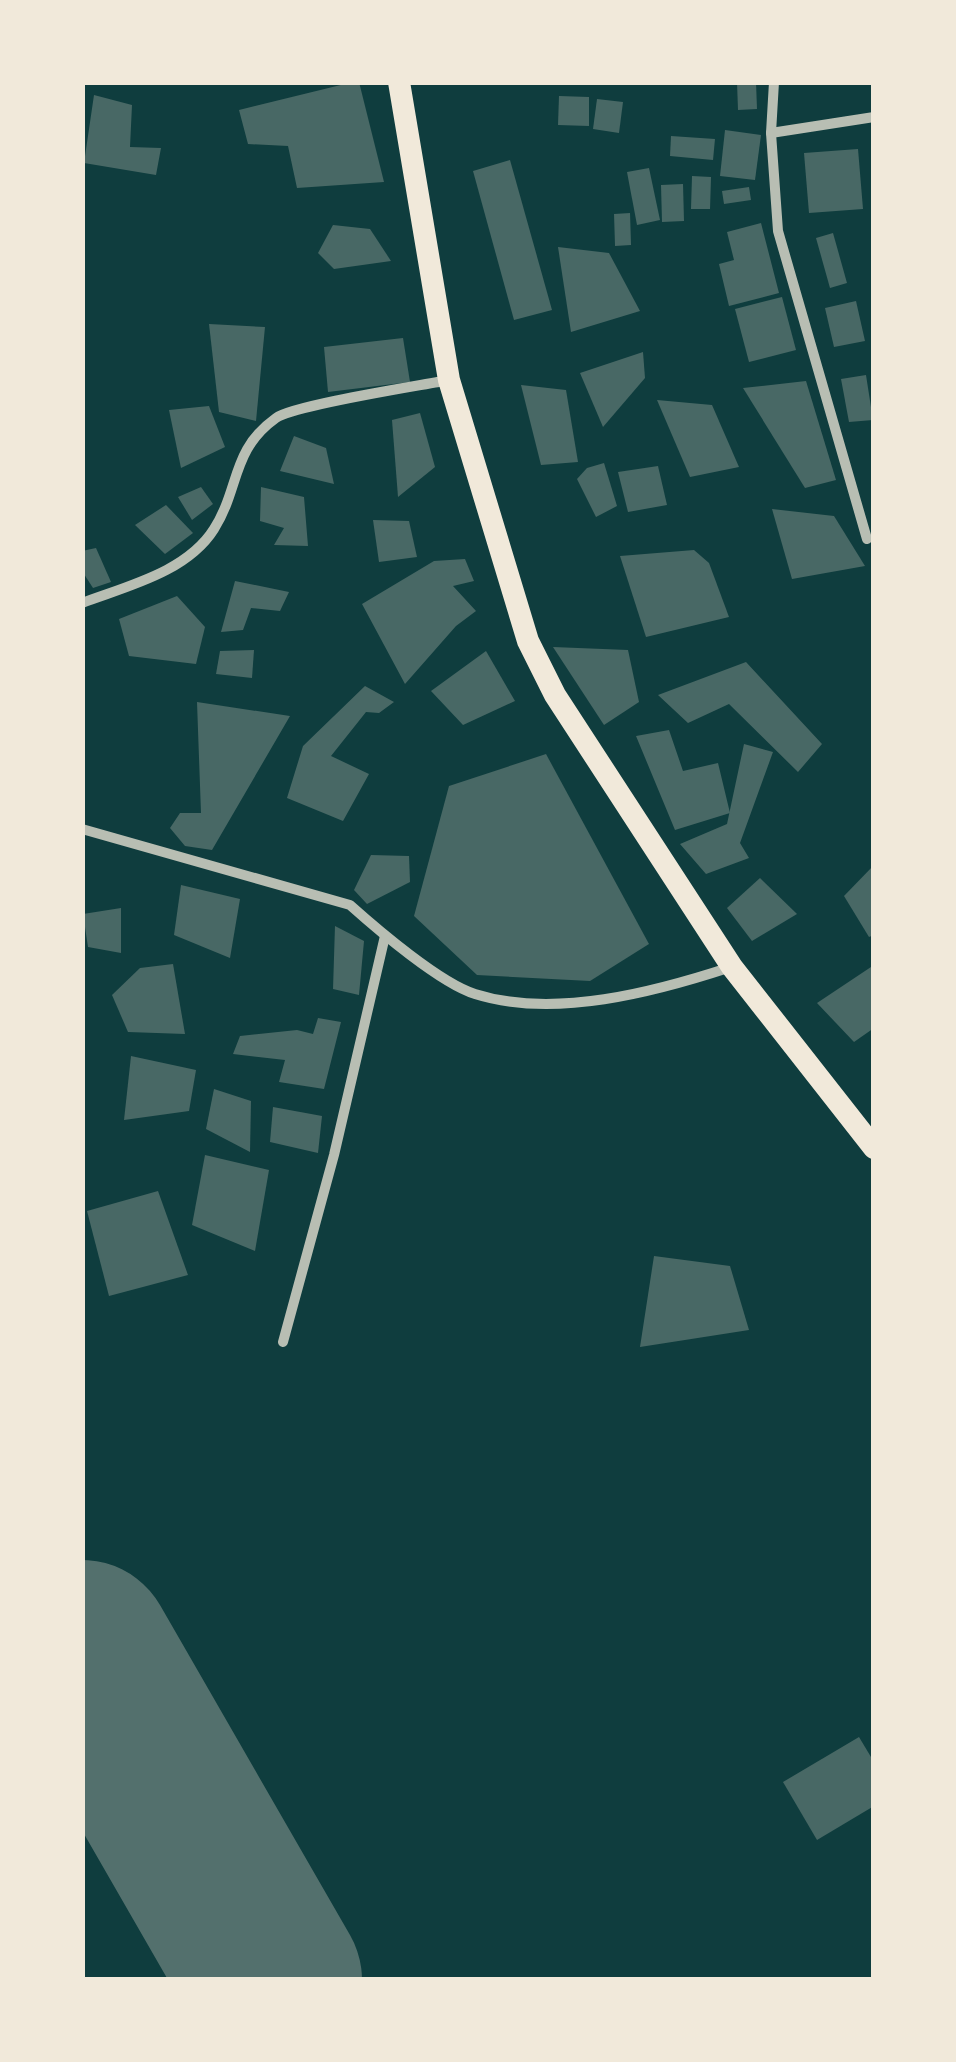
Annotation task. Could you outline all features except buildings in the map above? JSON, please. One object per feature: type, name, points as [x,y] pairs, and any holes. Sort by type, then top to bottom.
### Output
[{"type":"main road","points":[[399,82],[448,380],[528,641],[554,696],[732,967],[874,1148]]},
{"type":"street","points":[[774,82],[771,133],[778,230],[866,539]]},
{"type":"street","points":[[771,133],[874,117]]},
{"type":"street","points":[[82,603],[158,574],[194,553],[215,528],[245,445],[280,415],[448,380]]},
{"type":"street","points":[[82,829],[350,905],[385,936],[472,994],[511,1001],[566,1002],[682,983],[732,967]]},
{"type":"street","points":[[282,1342],[334,1155],[385,936]]},
{"type":"runway","points":[[82,1650],[272,1980]]}]
